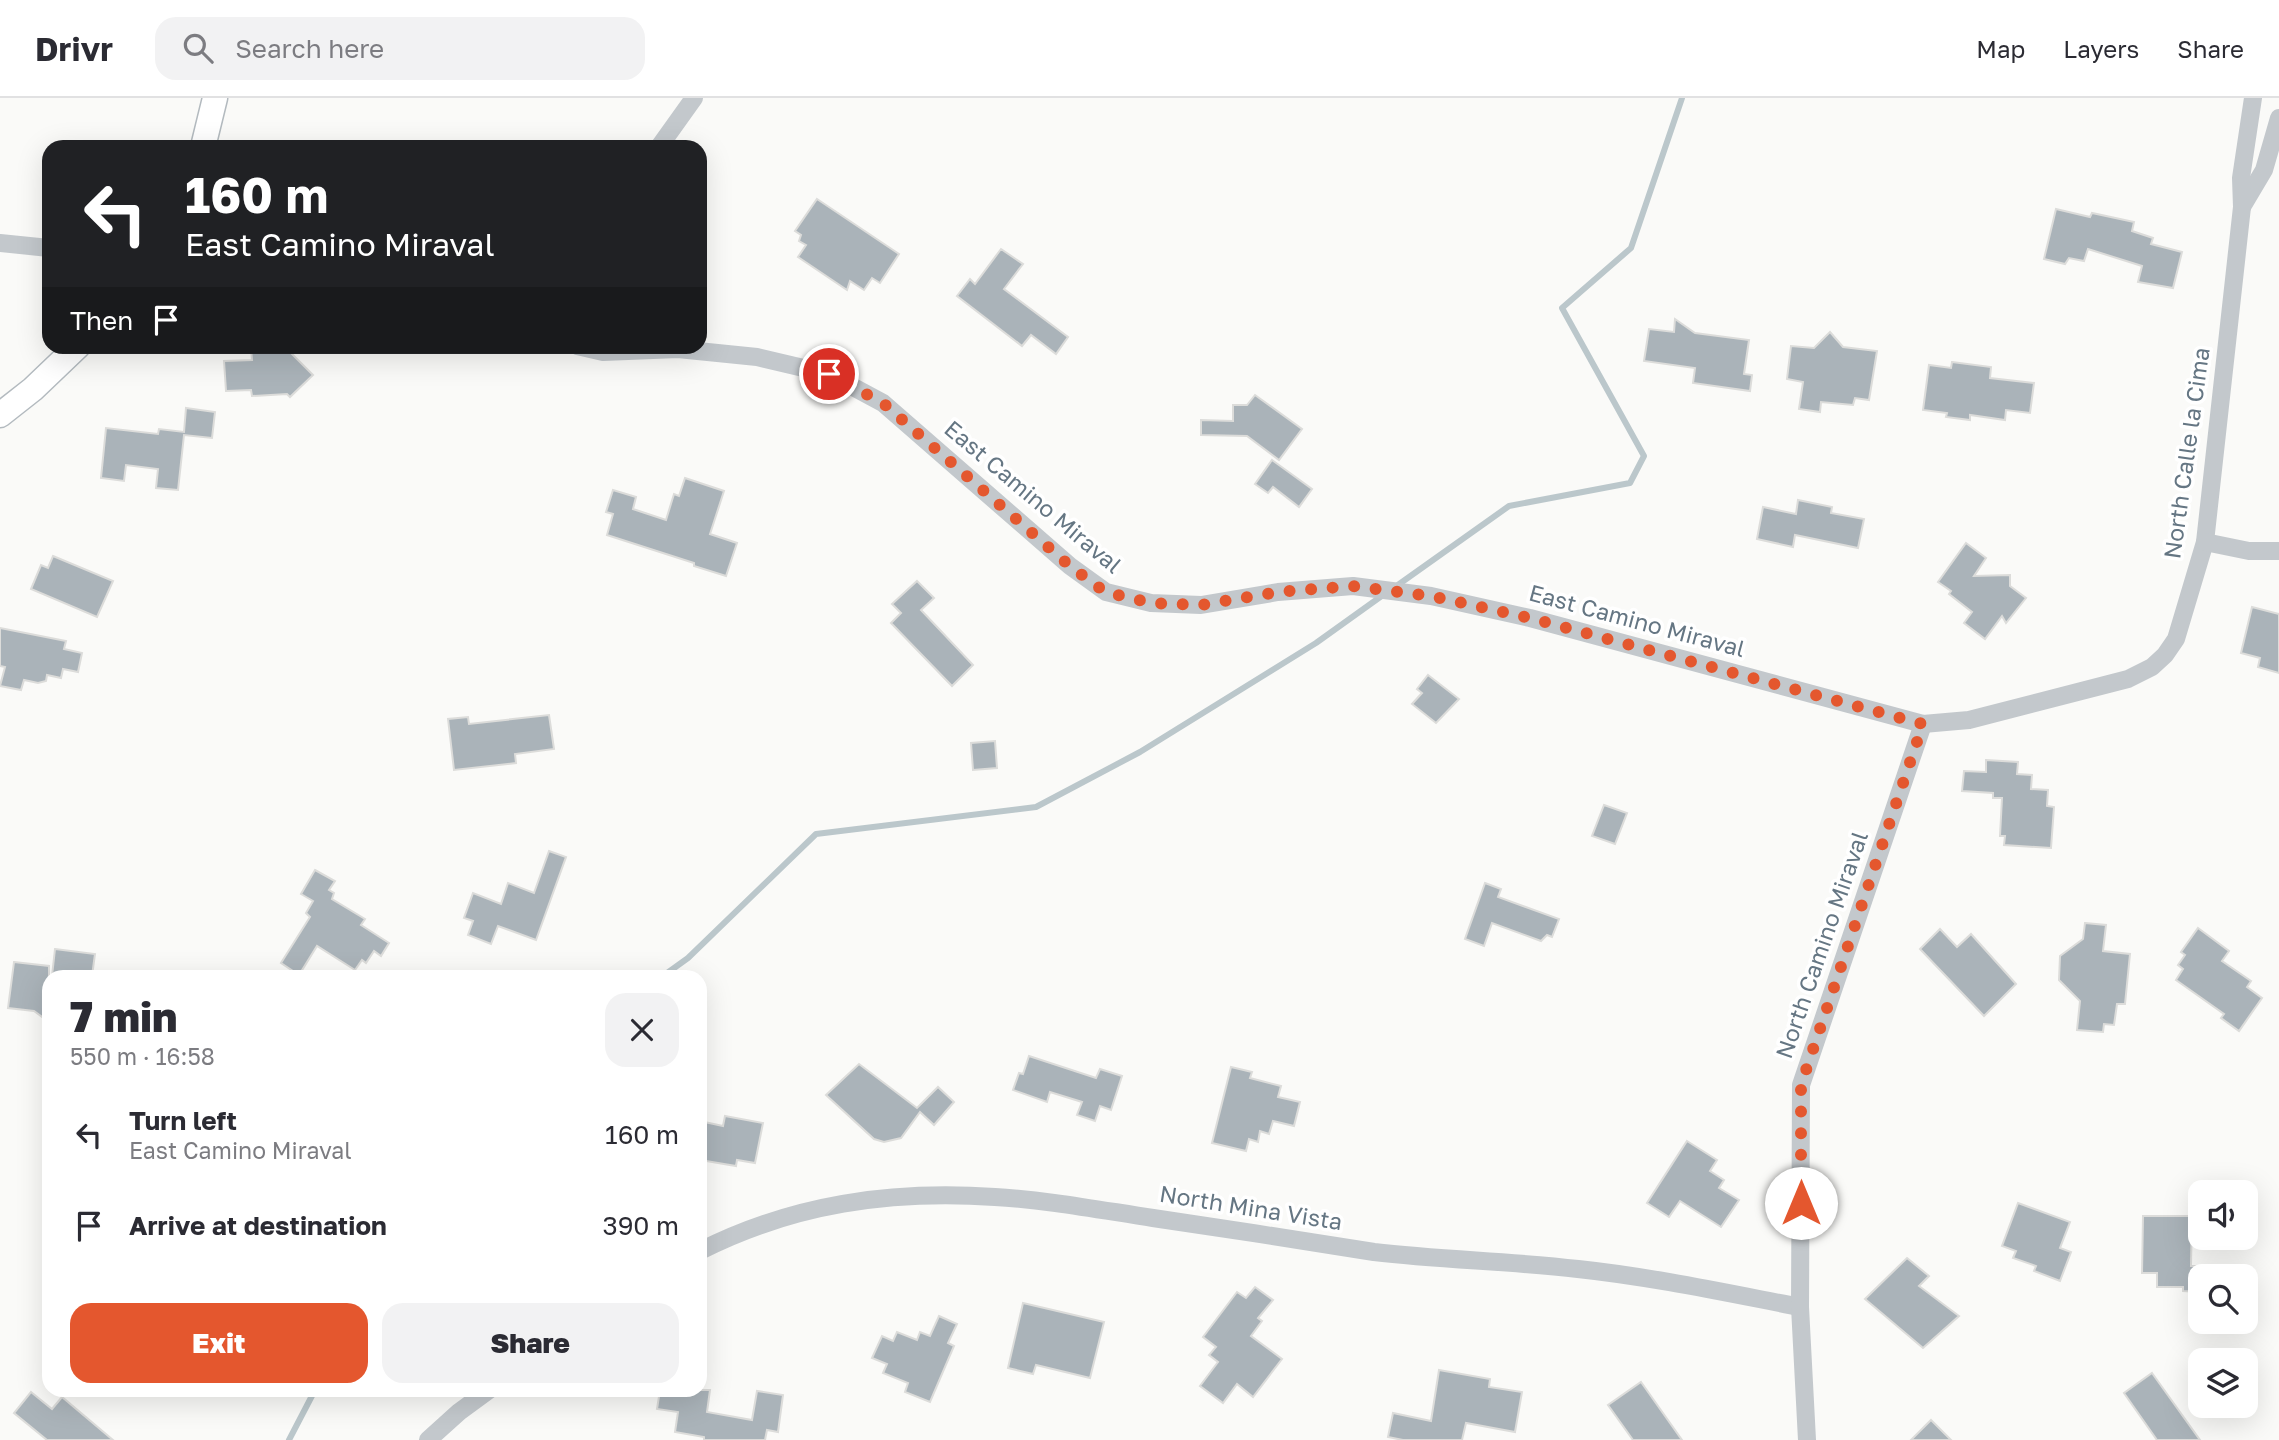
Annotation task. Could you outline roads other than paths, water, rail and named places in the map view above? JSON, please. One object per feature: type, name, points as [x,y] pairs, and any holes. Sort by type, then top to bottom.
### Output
[{"type":"main road","points":[[205,140],[215,98]]},
{"type":"main road","points":[[0,415],[33,389],[70,354]]},
{"type":"street","points":[[664,140],[694,98]]},
{"type":"street","name":"North Calle la Cima","points":[[1923,724],[1969,720],[2128,679],[2152,667],[2176,639],[2205,542],[2242,207],[2241,178],[2253,98]]},
{"type":"street","name":"North Calle la Cima","points":[[2242,207],[2264,170],[2279,118]]},
{"type":"street","points":[[0,243],[42,246]]},
{"type":"street","name":"East Camino Miraval","points":[[707,352],[758,357],[829,374],[883,403],[1070,566],[1105,592],[1151,603],[1201,605],[1278,592],[1353,586],[1431,596],[1530,618],[1923,724]]},
{"type":"street","points":[[2205,542],[2249,551],[2279,551]]},
{"type":"street","name":"North Camino Miraval","points":[[1807,1440],[1801,1307],[1801,1085],[1923,724]]},
{"type":"street","name":"North Mina Vista","points":[[707,1248],[744,1230],[820,1206],[900,1198],[973,1196],[1066,1205],[1387,1253],[1601,1272],[1801,1307]]},
{"type":"street","points":[[429,1440],[479,1397]]},
{"type":"waterway","points":[[1395,587],[1509,506],[1630,483],[1644,456],[1562,308],[1631,248],[1682,98]]},
{"type":"waterway","points":[[671,970],[688,958],[816,834],[1036,807],[1140,752],[1316,643],[1383,595]]},
{"type":"waterway","points":[[289,1440],[311,1397]]}]
